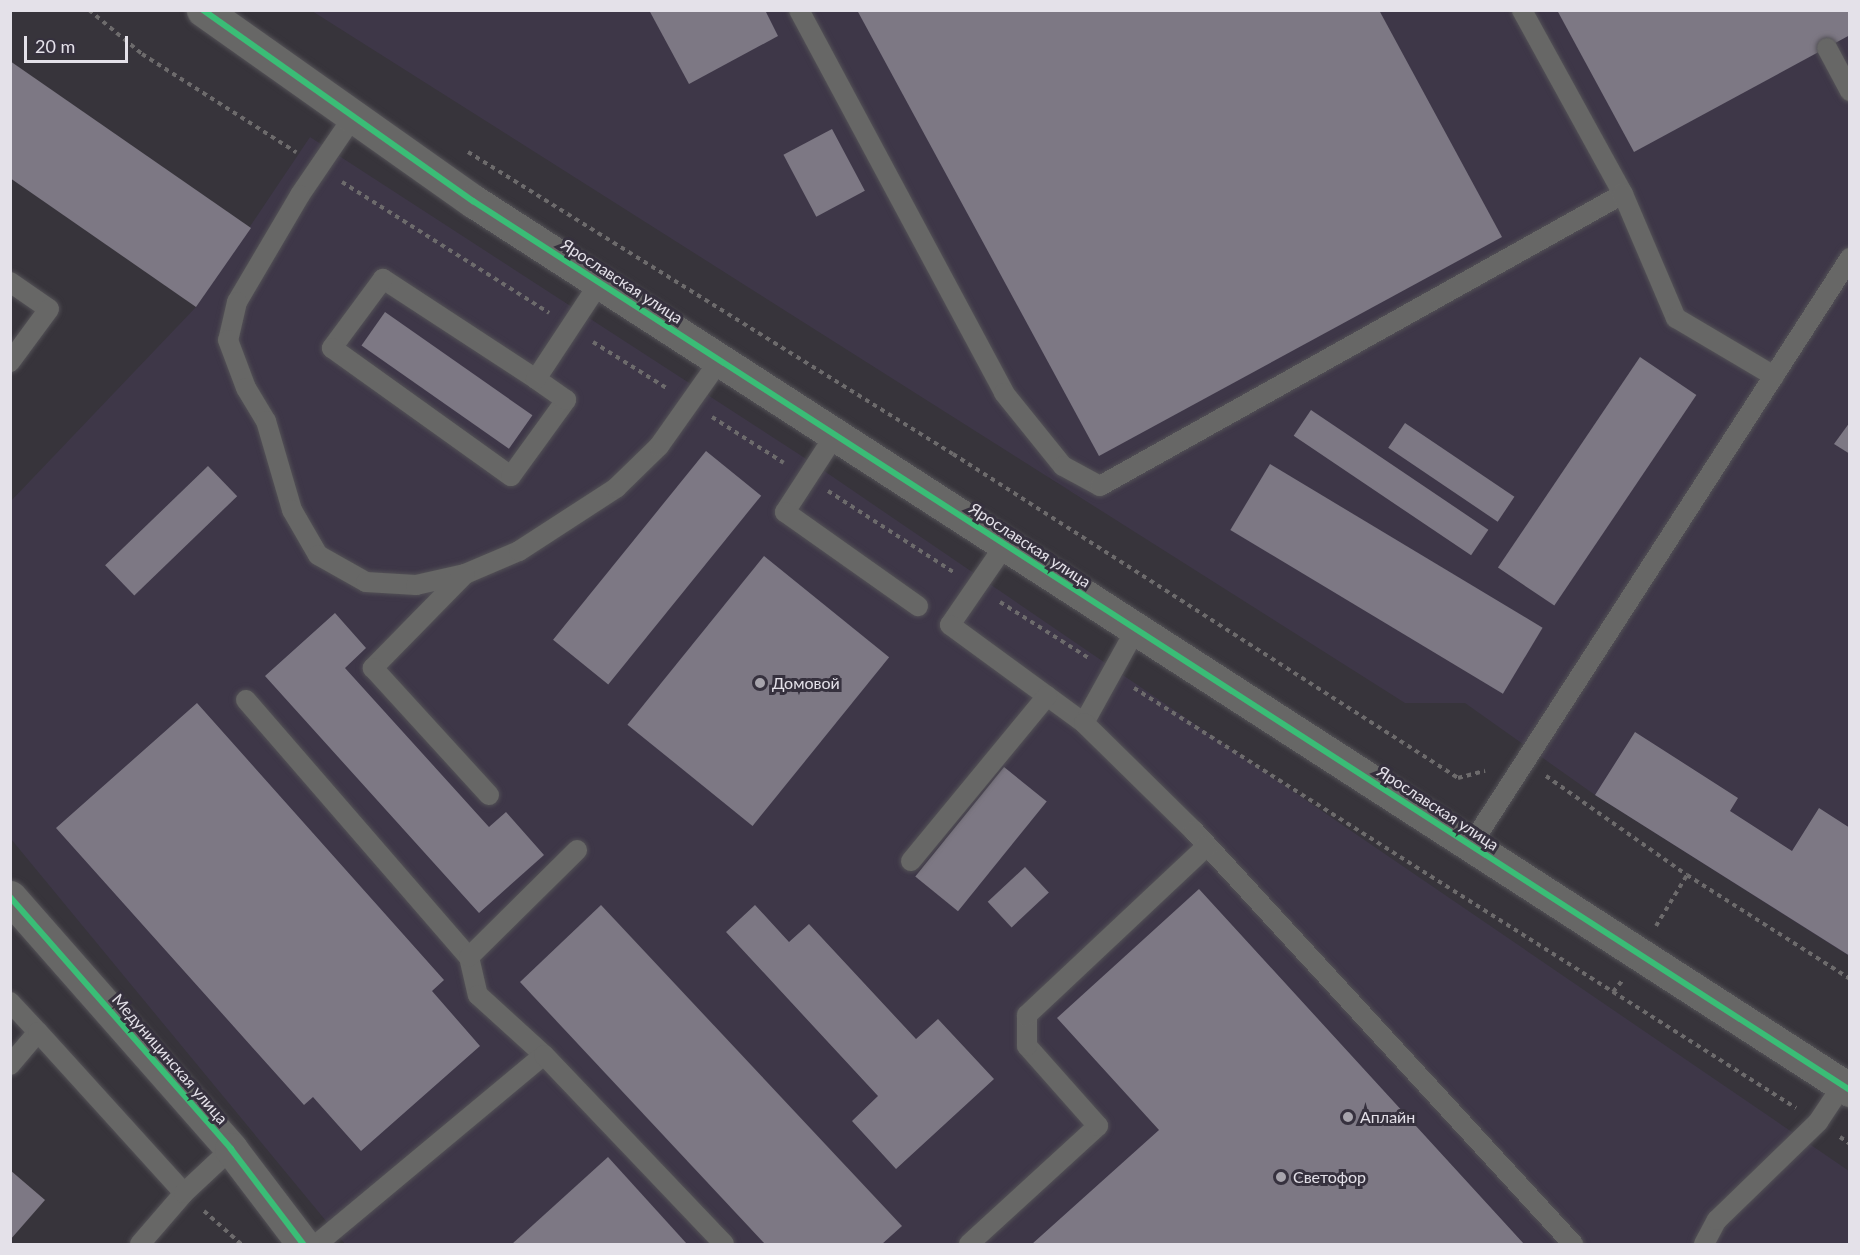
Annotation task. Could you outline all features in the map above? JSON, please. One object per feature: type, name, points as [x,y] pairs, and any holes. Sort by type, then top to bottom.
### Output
[{"type":"street","name":"Ярославская улица","points":[[203,10],[473,201],[1846,1088]]},
{"type":"street","name":"Медуницинская улица","points":[[10,897],[231,1149],[303,1245]]},
{"type":"lane","points":[[799,10],[1004,393],[1063,466],[1100,486],[1623,194]]},
{"type":"lane","points":[[1522,10],[1623,194],[1677,318],[1774,376]]},
{"type":"lane","points":[[1827,48],[1850,91]]},
{"type":"lane","points":[[353,117],[300,195],[237,302],[228,340],[246,388],[266,422],[292,510],[318,555],[366,582],[416,585],[465,574],[519,551],[616,488],[659,446],[720,360]]},
{"type":"lane","points":[[1471,845],[1850,258]]},
{"type":"lane","points":[[383,279],[536,379],[566,400],[511,476],[332,348],[383,279]]},
{"type":"lane","points":[[10,282],[49,309],[10,362]]},
{"type":"lane","points":[[536,379],[600,282]]},
{"type":"lane","points":[[835,435],[785,512],[918,606]]},
{"type":"lane","points":[[1005,544],[950,625],[1084,723],[1208,846],[1573,1245]]},
{"type":"lane","points":[[465,574],[373,668],[489,795]]},
{"type":"lane","points":[[1084,723],[1136,629]]},
{"type":"lane","points":[[911,861],[1047,696]]},
{"type":"lane","points":[[246,700],[469,957],[478,994],[543,1055],[724,1245]]},
{"type":"lane","points":[[969,1245],[1098,1126],[1028,1046],[1028,1015],[1208,846]]},
{"type":"lane","points":[[469,957],[577,850]]},
{"type":"lane","points":[[10,1002],[184,1193]]},
{"type":"lane","points":[[10,1065],[38,1032]]},
{"type":"lane","points":[[317,1245],[543,1055]]},
{"type":"lane","points":[[1704,1245],[1717,1220],[1818,1122],[1846,1088]]},
{"type":"lane","points":[[140,1245],[184,1193],[231,1149]]},
{"type":"path","points":[[461,148],[953,454],[1458,778],[1484,771],[1506,761],[1524,763],[1561,784],[1618,828],[1687,875],[1850,979]]},
{"type":"path","points":[[184,1193],[241,1245]]},
{"type":"shaded area","points":[[312,11],[1849,11],[1849,956],[1595,795],[1465,703],[1405,703]]},
{"type":"shaded area","points":[[310,137],[814,464],[1849,1171],[1849,1244],[345,1244],[11,839],[10,502],[196,307]]},
{"type":"building","points":[[649,10],[765,10],[778,36],[689,84]]},
{"type":"building","points":[[857,10],[1379,10],[1502,237],[1099,456]]},
{"type":"building","points":[[1557,10],[1850,10],[1850,35],[1634,152]]},
{"type":"building","points":[[10,61],[251,228],[196,307],[10,178]]},
{"type":"building","points":[[832,129],[865,191],[816,217],[783,155]]},
{"type":"building","points":[[385,312],[532,415],[509,449],[361,346]]},
{"type":"building","points":[[1640,357],[1696,395],[1554,606],[1498,568]]},
{"type":"building","points":[[1311,410],[1488,530],[1471,555],[1294,436]]},
{"type":"building","points":[[1850,422],[1850,454],[1834,444]]},
{"type":"building","points":[[1405,423],[1514,497],[1498,522],[1388,448]]},
{"type":"building","points":[[706,451],[761,496],[608,685],[553,640]]},
{"type":"building","points":[[1270,464],[1543,628],[1503,694],[1230,530]]},
{"type":"building","points":[[208,466],[237,496],[134,596],[105,565]]},
{"type":"building","points":[[764,556],[889,657],[753,826],[627,725]]},
{"type":"building","points":[[335,613],[366,648],[345,668],[489,827],[506,812],[544,855],[479,913],[265,676]]},
{"type":"building","points":[[197,703],[444,980],[432,991],[480,1046],[361,1151],[313,1097],[304,1105],[56,828]]},
{"type":"building","points":[[1635,732],[1738,798],[1730,811],[1792,851],[1819,808],[1850,828],[1850,956],[1595,795]]},
{"type":"building","points":[[1004,767],[1047,802],[958,911],[915,877]]},
{"type":"building","points":[[1025,867],[1049,893],[1012,927],[988,902]]},
{"type":"building","points":[[1199,889],[1524,1244],[1032,1244],[1159,1130],[1057,1018]]},
{"type":"building","points":[[601,905],[902,1226],[882,1244],[765,1244],[520,982]]},
{"type":"building","points":[[755,905],[789,942],[809,924],[916,1039],[938,1019],[994,1079],[896,1169],[852,1121],[878,1096],[726,932]]},
{"type":"building","points":[[608,1157],[687,1244],[512,1244]]},
{"type":"building","points":[[10,1170],[45,1200],[10,1240]]},
{"type":"cycle path","points":[[203,10],[473,201],[1850,1090]]},
{"type":"cycle path","points":[[10,897],[231,1149],[303,1244]]},
{"type":"place","name":"Домовой","points":[[760,683]]},
{"type":"place","name":"Аплайн","points":[[1348,1117]]},
{"type":"place","name":"Светофор","points":[[1281,1177]]}]
